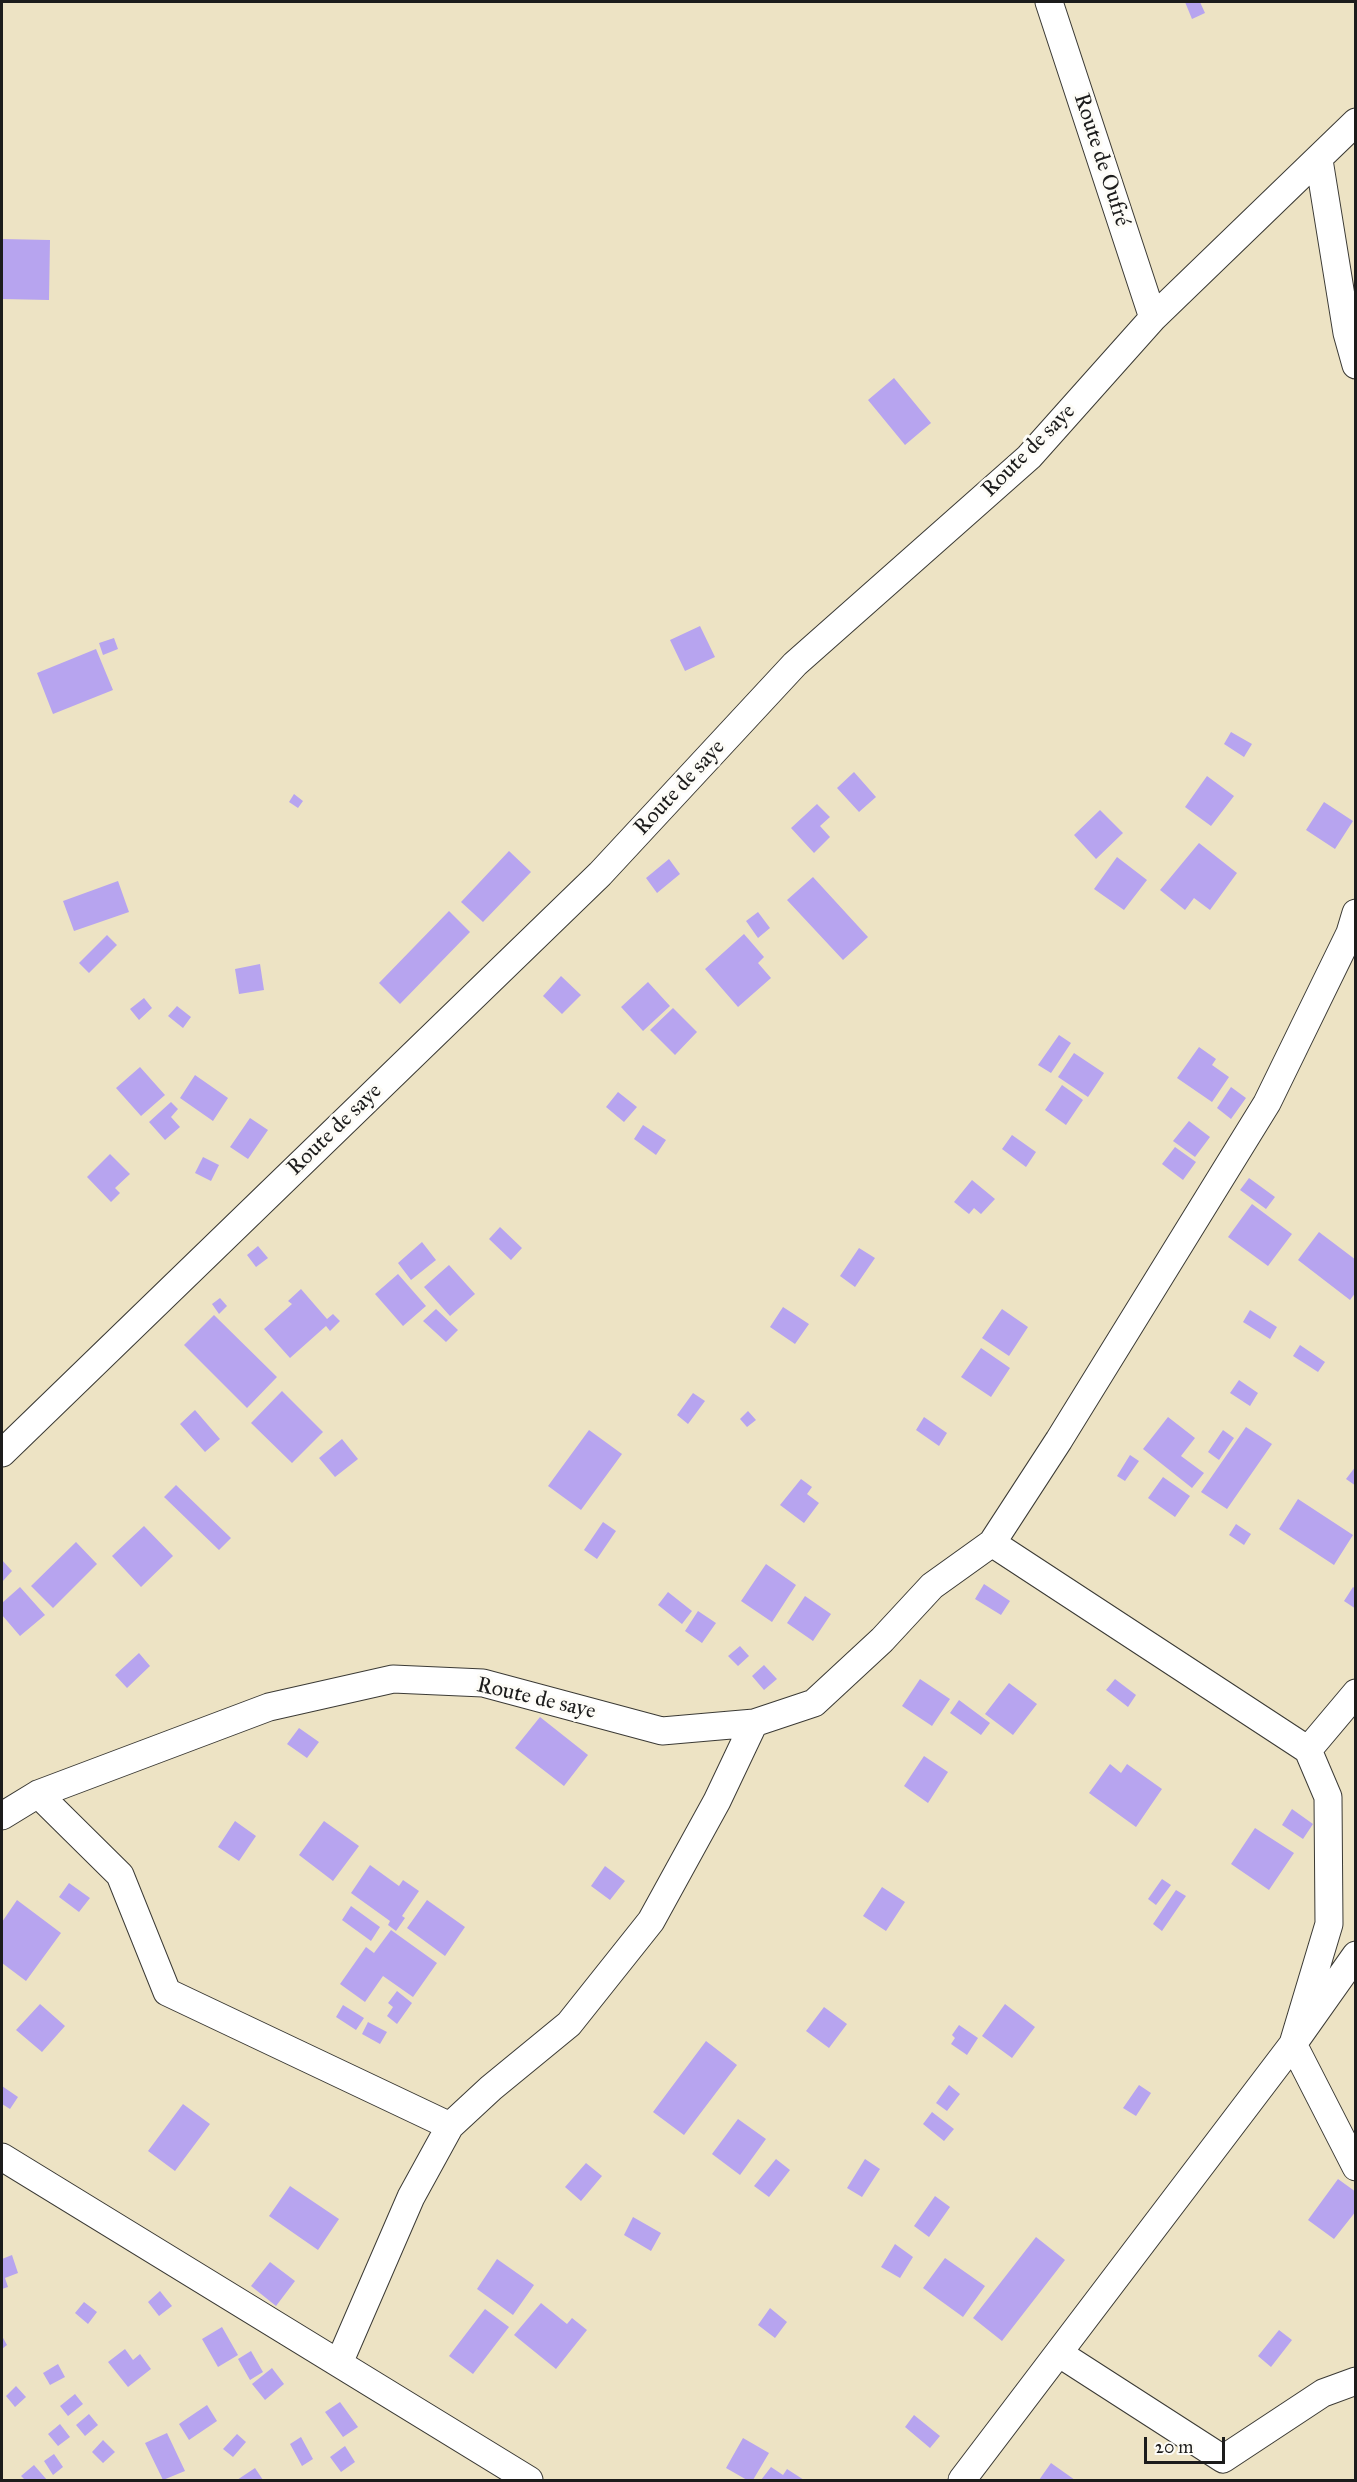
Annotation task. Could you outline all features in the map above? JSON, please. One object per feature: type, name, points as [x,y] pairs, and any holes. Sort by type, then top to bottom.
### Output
[{"type":"street","name":"Route de Oufré","points":[[1049,2],[1153,318]]},
{"type":"street","name":"Route de saye","points":[[2,1453],[600,874],[795,664],[1029,458],[1153,318],[1356,123]]},
{"type":"street","points":[[1319,160],[1347,333],[1356,365]]},
{"type":"street","points":[[1356,913],[1335,964],[1267,1103],[1197,1212],[1059,1440],[992,1543],[1308,1750],[1328,1797],[1329,1924],[1293,2044],[1356,2167]]},
{"type":"street","name":"Route de saye","points":[[2,1816],[38,1794],[269,1707],[393,1679],[483,1683],[662,1731],[753,1723],[814,1703],[882,1640],[932,1586],[992,1543]]},
{"type":"street","points":[[1308,1750],[1356,1694]]},
{"type":"street","points":[[339,2362],[411,2197],[450,2126],[491,2088],[569,2024],[651,1921],[717,1801],[753,1723]]},
{"type":"street","points":[[38,1794],[120,1875],[167,1992],[450,2126]]},
{"type":"street","points":[[962,2481],[1293,2044],[1356,1955]]},
{"type":"street","points":[[2,2157],[339,2362],[529,2481]]},
{"type":"street","points":[[1060,2354],[1222,2459],[1323,2393],[1356,2382]]},
{"type":"building","points":[[1185,2],[1200,2],[1205,13],[1192,19]]},
{"type":"building","points":[[2,239],[50,240],[49,300],[2,299]]},
{"type":"building","points":[[894,378],[931,423],[905,445],[868,400]]},
{"type":"building","points":[[700,626],[715,657],[685,671],[670,640]]},
{"type":"building","points":[[114,638],[118,649],[103,655],[99,643]]},
{"type":"building","points":[[96,649],[113,690],[53,714],[37,673]]},
{"type":"building","points":[[1231,732],[1252,744],[1244,757],[1224,744]]},
{"type":"building","points":[[854,772],[876,797],[859,812],[837,788]]},
{"type":"building","points":[[1207,776],[1234,796],[1211,826],[1185,807]]},
{"type":"building","points":[[294,794],[303,801],[298,808],[289,802]]},
{"type":"building","points":[[1324,802],[1353,821],[1335,849],[1306,830]]},
{"type":"building","points":[[817,804],[830,817],[820,826],[830,837],[814,853],[791,828]]},
{"type":"building","points":[[1100,810],[1123,833],[1096,859],[1074,835]]},
{"type":"building","points":[[1199,843],[1237,873],[1210,910],[1194,898],[1185,910],[1160,890]]},
{"type":"building","points":[[509,851],[531,872],[483,922],[461,902]]},
{"type":"building","points":[[1117,857],[1147,880],[1124,910],[1094,889]]},
{"type":"building","points":[[669,859],[680,874],[657,893],[646,878]]},
{"type":"building","points":[[813,877],[868,937],[843,960],[787,900]]},
{"type":"building","points":[[118,881],[129,912],[74,931],[63,901]]},
{"type":"building","points":[[449,911],[470,932],[400,1004],[379,983]]},
{"type":"building","points":[[758,912],[770,928],[758,938],[746,921]]},
{"type":"building","points":[[744,934],[764,957],[758,963],[771,978],[738,1007],[705,969]]},
{"type":"building","points":[[107,935],[117,945],[89,973],[79,963]]},
{"type":"building","points":[[260,964],[264,990],[239,994],[235,969]]},
{"type":"building","points":[[561,976],[581,995],[562,1014],[543,996]]},
{"type":"building","points":[[648,982],[670,1006],[643,1031],[621,1007]]},
{"type":"building","points":[[144,998],[152,1008],[139,1020],[130,1009]]},
{"type":"building","points":[[177,1006],[191,1017],[183,1028],[168,1016]]},
{"type":"building","points":[[673,1008],[697,1032],[675,1055],[650,1030]]},
{"type":"building","points":[[1059,1035],[1071,1043],[1051,1073],[1038,1065]]},
{"type":"building","points":[[1199,1047],[1216,1059],[1212,1065],[1229,1077],[1212,1102],[1177,1078]]},
{"type":"building","points":[[1074,1053],[1104,1073],[1088,1097],[1058,1077]]},
{"type":"building","points":[[140,1067],[165,1095],[141,1116],[116,1088]]},
{"type":"building","points":[[195,1075],[228,1098],[213,1121],[180,1098]]},
{"type":"building","points":[[1062,1085],[1083,1100],[1066,1125],[1045,1110]]},
{"type":"building","points":[[1231,1087],[1246,1098],[1231,1119],[1217,1108]]},
{"type":"building","points":[[618,1092],[637,1107],[624,1122],[606,1107]]},
{"type":"building","points":[[171,1102],[178,1109],[171,1117],[180,1127],[165,1140],[149,1122]]},
{"type":"building","points":[[250,1118],[268,1130],[248,1159],[230,1147]]},
{"type":"building","points":[[1189,1121],[1210,1137],[1195,1157],[1173,1141]]},
{"type":"building","points":[[643,1125],[666,1140],[656,1155],[634,1139]]},
{"type":"building","points":[[1012,1135],[1036,1152],[1026,1167],[1002,1149]]},
{"type":"building","points":[[1175,1147],[1196,1162],[1183,1180],[1162,1164]]},
{"type":"building","points":[[110,1154],[130,1174],[115,1188],[120,1193],[111,1202],[87,1177]]},
{"type":"building","points":[[203,1157],[219,1165],[211,1181],[195,1173]]},
{"type":"building","points":[[1249,1178],[1275,1197],[1266,1209],[1240,1190]]},
{"type":"building","points":[[972,1180],[995,1199],[981,1214],[974,1208],[969,1214],[954,1202]]},
{"type":"building","points":[[1252,1204],[1292,1234],[1268,1266],[1228,1237]]},
{"type":"building","points":[[500,1227],[522,1248],[511,1260],[489,1239]]},
{"type":"building","points":[[1319,1232],[1356,1260],[1356,1292],[1350,1300],[1298,1260]]},
{"type":"building","points":[[422,1242],[436,1260],[411,1280],[398,1263]]},
{"type":"building","points":[[258,1246],[268,1258],[256,1267],[247,1255]]},
{"type":"building","points":[[859,1248],[875,1258],[855,1287],[840,1276]]},
{"type":"building","points":[[449,1265],[475,1294],[450,1316],[424,1287]]},
{"type":"building","points":[[398,1274],[426,1306],[403,1326],[375,1294]]},
{"type":"building","points":[[301,1289],[327,1319],[333,1314],[340,1321],[330,1331],[326,1326],[290,1358],[264,1329],[292,1304],[288,1301]]},
{"type":"building","points":[[220,1298],[227,1306],[219,1314],[212,1304]]},
{"type":"building","points":[[783,1307],[809,1324],[795,1344],[770,1327]]},
{"type":"building","points":[[436,1309],[458,1330],[446,1342],[423,1321]]},
{"type":"building","points":[[1002,1309],[1028,1327],[1009,1356],[982,1338]]},
{"type":"building","points":[[1250,1310],[1277,1327],[1270,1339],[1243,1322]]},
{"type":"building","points":[[214,1315],[277,1377],[247,1408],[184,1345]]},
{"type":"building","points":[[1300,1345],[1325,1362],[1318,1372],[1293,1356]]},
{"type":"building","points":[[981,1348],[1010,1368],[991,1397],[961,1377]]},
{"type":"building","points":[[1239,1380],[1258,1393],[1250,1406],[1230,1393]]},
{"type":"building","points":[[282,1391],[323,1432],[292,1463],[251,1423]]},
{"type":"building","points":[[693,1393],[705,1401],[688,1424],[677,1415]]},
{"type":"building","points":[[195,1410],[220,1439],[205,1452],[180,1424]]},
{"type":"building","points":[[748,1411],[756,1420],[747,1427],[740,1419]]},
{"type":"building","points":[[924,1417],[947,1433],[939,1446],[916,1430]]},
{"type":"building","points":[[1168,1417],[1195,1438],[1181,1456],[1204,1473],[1192,1488],[1143,1449]]},
{"type":"building","points":[[1246,1427],[1272,1444],[1227,1509],[1201,1492]]},
{"type":"building","points":[[589,1430],[622,1454],[581,1510],[548,1486]]},
{"type":"building","points":[[1223,1430],[1234,1438],[1219,1460],[1208,1452]]},
{"type":"building","points":[[342,1439],[358,1459],[335,1477],[319,1458]]},
{"type":"building","points":[[1130,1455],[1139,1461],[1125,1481],[1117,1476]]},
{"type":"building","points":[[1356,1466],[1356,1486],[1346,1479]]},
{"type":"building","points":[[1163,1477],[1190,1496],[1175,1517],[1148,1498]]},
{"type":"building","points":[[801,1479],[812,1487],[807,1494],[819,1503],[804,1523],[780,1505]]},
{"type":"building","points":[[176,1485],[231,1538],[219,1550],[164,1497]]},
{"type":"building","points":[[1298,1499],[1353,1535],[1334,1565],[1279,1529]]},
{"type":"building","points":[[603,1522],[616,1531],[597,1559],[584,1550]]},
{"type":"building","points":[[1236,1524],[1251,1534],[1244,1545],[1229,1535]]},
{"type":"building","points":[[144,1526],[173,1556],[141,1587],[112,1556]]},
{"type":"building","points":[[76,1542],[97,1564],[53,1608],[31,1586]]},
{"type":"building","points":[[2,1560],[12,1571],[2,1582]]},
{"type":"building","points":[[766,1564],[796,1585],[772,1622],[741,1601]]},
{"type":"building","points":[[984,1584],[1010,1601],[1001,1615],[975,1599]]},
{"type":"building","points":[[20,1587],[45,1615],[20,1636],[2,1615],[2,1603]]},
{"type":"building","points":[[1353,1587],[1356,1589],[1356,1609],[1344,1601]]},
{"type":"building","points":[[668,1592],[692,1611],[682,1624],[658,1605]]},
{"type":"building","points":[[805,1596],[831,1614],[813,1641],[787,1623]]},
{"type":"building","points":[[698,1611],[716,1623],[702,1643],[685,1631]]},
{"type":"building","points":[[740,1646],[749,1656],[738,1666],[728,1656]]},
{"type":"building","points":[[139,1653],[150,1666],[127,1688],[115,1675]]},
{"type":"building","points":[[764,1665],[777,1679],[764,1690],[752,1676]]},
{"type":"building","points":[[920,1679],[950,1699],[932,1726],[902,1706]]},
{"type":"building","points":[[1115,1679],[1136,1695],[1128,1707],[1106,1690]]},
{"type":"building","points":[[1009,1683],[1037,1704],[1013,1735],[985,1714]]},
{"type":"building","points":[[959,1700],[990,1723],[981,1735],[950,1713]]},
{"type":"building","points":[[540,1717],[588,1755],[564,1786],[515,1748]]},
{"type":"building","points":[[299,1728],[319,1742],[307,1758],[287,1744]]},
{"type":"building","points":[[924,1756],[948,1772],[928,1803],[904,1786]]},
{"type":"building","points":[[1110,1764],[1121,1773],[1127,1764],[1162,1789],[1136,1827],[1089,1793]]},
{"type":"building","points":[[1292,1809],[1313,1824],[1303,1839],[1282,1825]]},
{"type":"building","points":[[235,1821],[256,1836],[239,1861],[218,1847]]},
{"type":"building","points":[[324,1821],[359,1846],[333,1881],[299,1855]]},
{"type":"building","points":[[1255,1828],[1294,1853],[1269,1890],[1231,1864]]},
{"type":"building","points":[[370,1865],[399,1886],[403,1880],[419,1891],[402,1916],[405,1918],[396,1931],[388,1925],[390,1921],[351,1893]]},
{"type":"building","points":[[605,1866],[625,1881],[610,1900],[591,1886]]},
{"type":"building","points":[[1162,1879],[1171,1885],[1156,1905],[1148,1899]]},
{"type":"building","points":[[69,1883],[90,1898],[79,1912],[59,1897]]},
{"type":"building","points":[[882,1887],[905,1902],[886,1931],[863,1916]]},
{"type":"building","points":[[1176,1890],[1186,1896],[1162,1931],[1153,1924]]},
{"type":"building","points":[[17,1900],[61,1933],[26,1981],[2,1963],[2,1922]]},
{"type":"building","points":[[427,1900],[465,1927],[445,1956],[407,1928]]},
{"type":"building","points":[[351,1906],[380,1927],[371,1941],[342,1920]]},
{"type":"building","points":[[391,1930],[437,1963],[413,1997],[383,1976],[365,2002],[340,1984],[366,1947],[374,1953]]},
{"type":"building","points":[[397,1991],[412,2003],[397,2024],[387,2016],[393,2007],[388,2003]]},
{"type":"building","points":[[40,2004],[65,2026],[42,2052],[16,2030]]},
{"type":"building","points":[[1005,2004],[1035,2027],[1012,2058],[982,2036]]},
{"type":"building","points":[[343,2005],[364,2018],[356,2030],[336,2017]]},
{"type":"building","points":[[824,2007],[847,2024],[829,2048],[806,2031]]},
{"type":"building","points":[[368,2022],[387,2032],[380,2044],[362,2034]]},
{"type":"building","points":[[959,2025],[978,2038],[967,2055],[951,2044],[955,2038],[952,2035]]},
{"type":"building","points":[[706,2041],[737,2065],[684,2135],[653,2112]]},
{"type":"building","points":[[949,2085],[960,2094],[947,2111],[936,2103]]},
{"type":"building","points":[[1139,2085],[1151,2093],[1136,2116],[1123,2108]]},
{"type":"building","points":[[2,2086],[18,2097],[10,2109],[2,2104]]},
{"type":"building","points":[[183,2104],[210,2124],[175,2171],[148,2151]]},
{"type":"building","points":[[932,2112],[954,2129],[944,2141],[923,2124]]},
{"type":"building","points":[[738,2119],[766,2139],[740,2175],[712,2154]]},
{"type":"building","points":[[776,2159],[790,2170],[769,2197],[754,2186]]},
{"type":"building","points":[[865,2159],[880,2169],[862,2197],[847,2188]]},
{"type":"building","points":[[586,2163],[602,2176],[581,2201],[565,2187]]},
{"type":"building","points":[[1338,2179],[1356,2192],[1356,2211],[1334,2239],[1308,2220]]},
{"type":"building","points":[[290,2186],[339,2219],[318,2250],[269,2216]]},
{"type":"building","points":[[935,2196],[950,2207],[929,2237],[914,2226]]},
{"type":"building","points":[[633,2217],[661,2233],[651,2251],[624,2235]]},
{"type":"building","points":[[1036,2237],[1065,2260],[1002,2341],[973,2318]]},
{"type":"building","points":[[895,2244],[913,2257],[900,2278],[881,2267]]},
{"type":"building","points":[[12,2255],[18,2273],[5,2278],[8,2287],[2,2289],[2,2259]]},
{"type":"building","points":[[945,2258],[985,2286],[963,2317],[923,2288]]},
{"type":"building","points":[[497,2259],[534,2285],[513,2315],[477,2289]]},
{"type":"building","points":[[270,2262],[295,2281],[276,2306],[251,2286]]},
{"type":"building","points":[[160,2291],[172,2306],[159,2316],[148,2302]]},
{"type":"building","points":[[84,2302],[97,2312],[88,2324],[75,2313]]},
{"type":"building","points":[[541,2303],[567,2324],[572,2318],[587,2330],[556,2369],[514,2335]]},
{"type":"building","points":[[770,2308],[787,2322],[775,2338],[758,2325]]},
{"type":"building","points":[[485,2309],[509,2327],[473,2374],[449,2356]]},
{"type":"building","points":[[222,2327],[238,2355],[218,2367],[202,2339]]},
{"type":"building","points":[[1279,2330],[1292,2340],[1271,2367],[1258,2356]]},
{"type":"building","points":[[2,2336],[7,2345],[2,2349]]},
{"type":"building","points":[[125,2349],[133,2360],[140,2354],[151,2369],[128,2387],[108,2362]]},
{"type":"building","points":[[251,2351],[263,2372],[250,2380],[238,2359]]},
{"type":"building","points":[[58,2364],[65,2377],[50,2385],[43,2373]]},
{"type":"building","points":[[272,2368],[284,2384],[265,2400],[252,2384]]},
{"type":"building","points":[[16,2386],[26,2397],[15,2407],[6,2396]]},
{"type":"building","points":[[75,2394],[83,2404],[68,2416],[60,2406]]},
{"type":"building","points":[[340,2402],[358,2427],[343,2437],[325,2412]]},
{"type":"building","points":[[207,2405],[217,2421],[189,2440],[179,2424]]},
{"type":"building","points":[[89,2414],[98,2425],[85,2436],[76,2425]]},
{"type":"building","points":[[914,2415],[940,2436],[930,2448],[905,2427]]},
{"type":"building","points":[[60,2424],[70,2437],[58,2446],[48,2434]]},
{"type":"building","points":[[167,2433],[185,2471],[163,2480],[145,2443]]},
{"type":"building","points":[[237,2434],[246,2442],[233,2457],[223,2449]]},
{"type":"building","points":[[301,2437],[313,2459],[302,2466],[290,2444]]},
{"type":"building","points":[[743,2438],[769,2453],[753,2480],[747,2480],[726,2468]]},
{"type":"building","points":[[103,2440],[115,2452],[103,2463],[92,2452]]},
{"type":"building","points":[[345,2446],[355,2462],[341,2472],[330,2457]]},
{"type":"building","points":[[54,2454],[63,2467],[53,2475],[44,2461]]},
{"type":"building","points":[[1051,2463],[1075,2480],[1039,2480]]},
{"type":"building","points":[[34,2465],[47,2480],[25,2480],[21,2476]]},
{"type":"building","points":[[771,2467],[783,2475],[787,2469],[804,2480],[761,2480]]},
{"type":"building","points":[[255,2468],[263,2480],[237,2480]]}]
